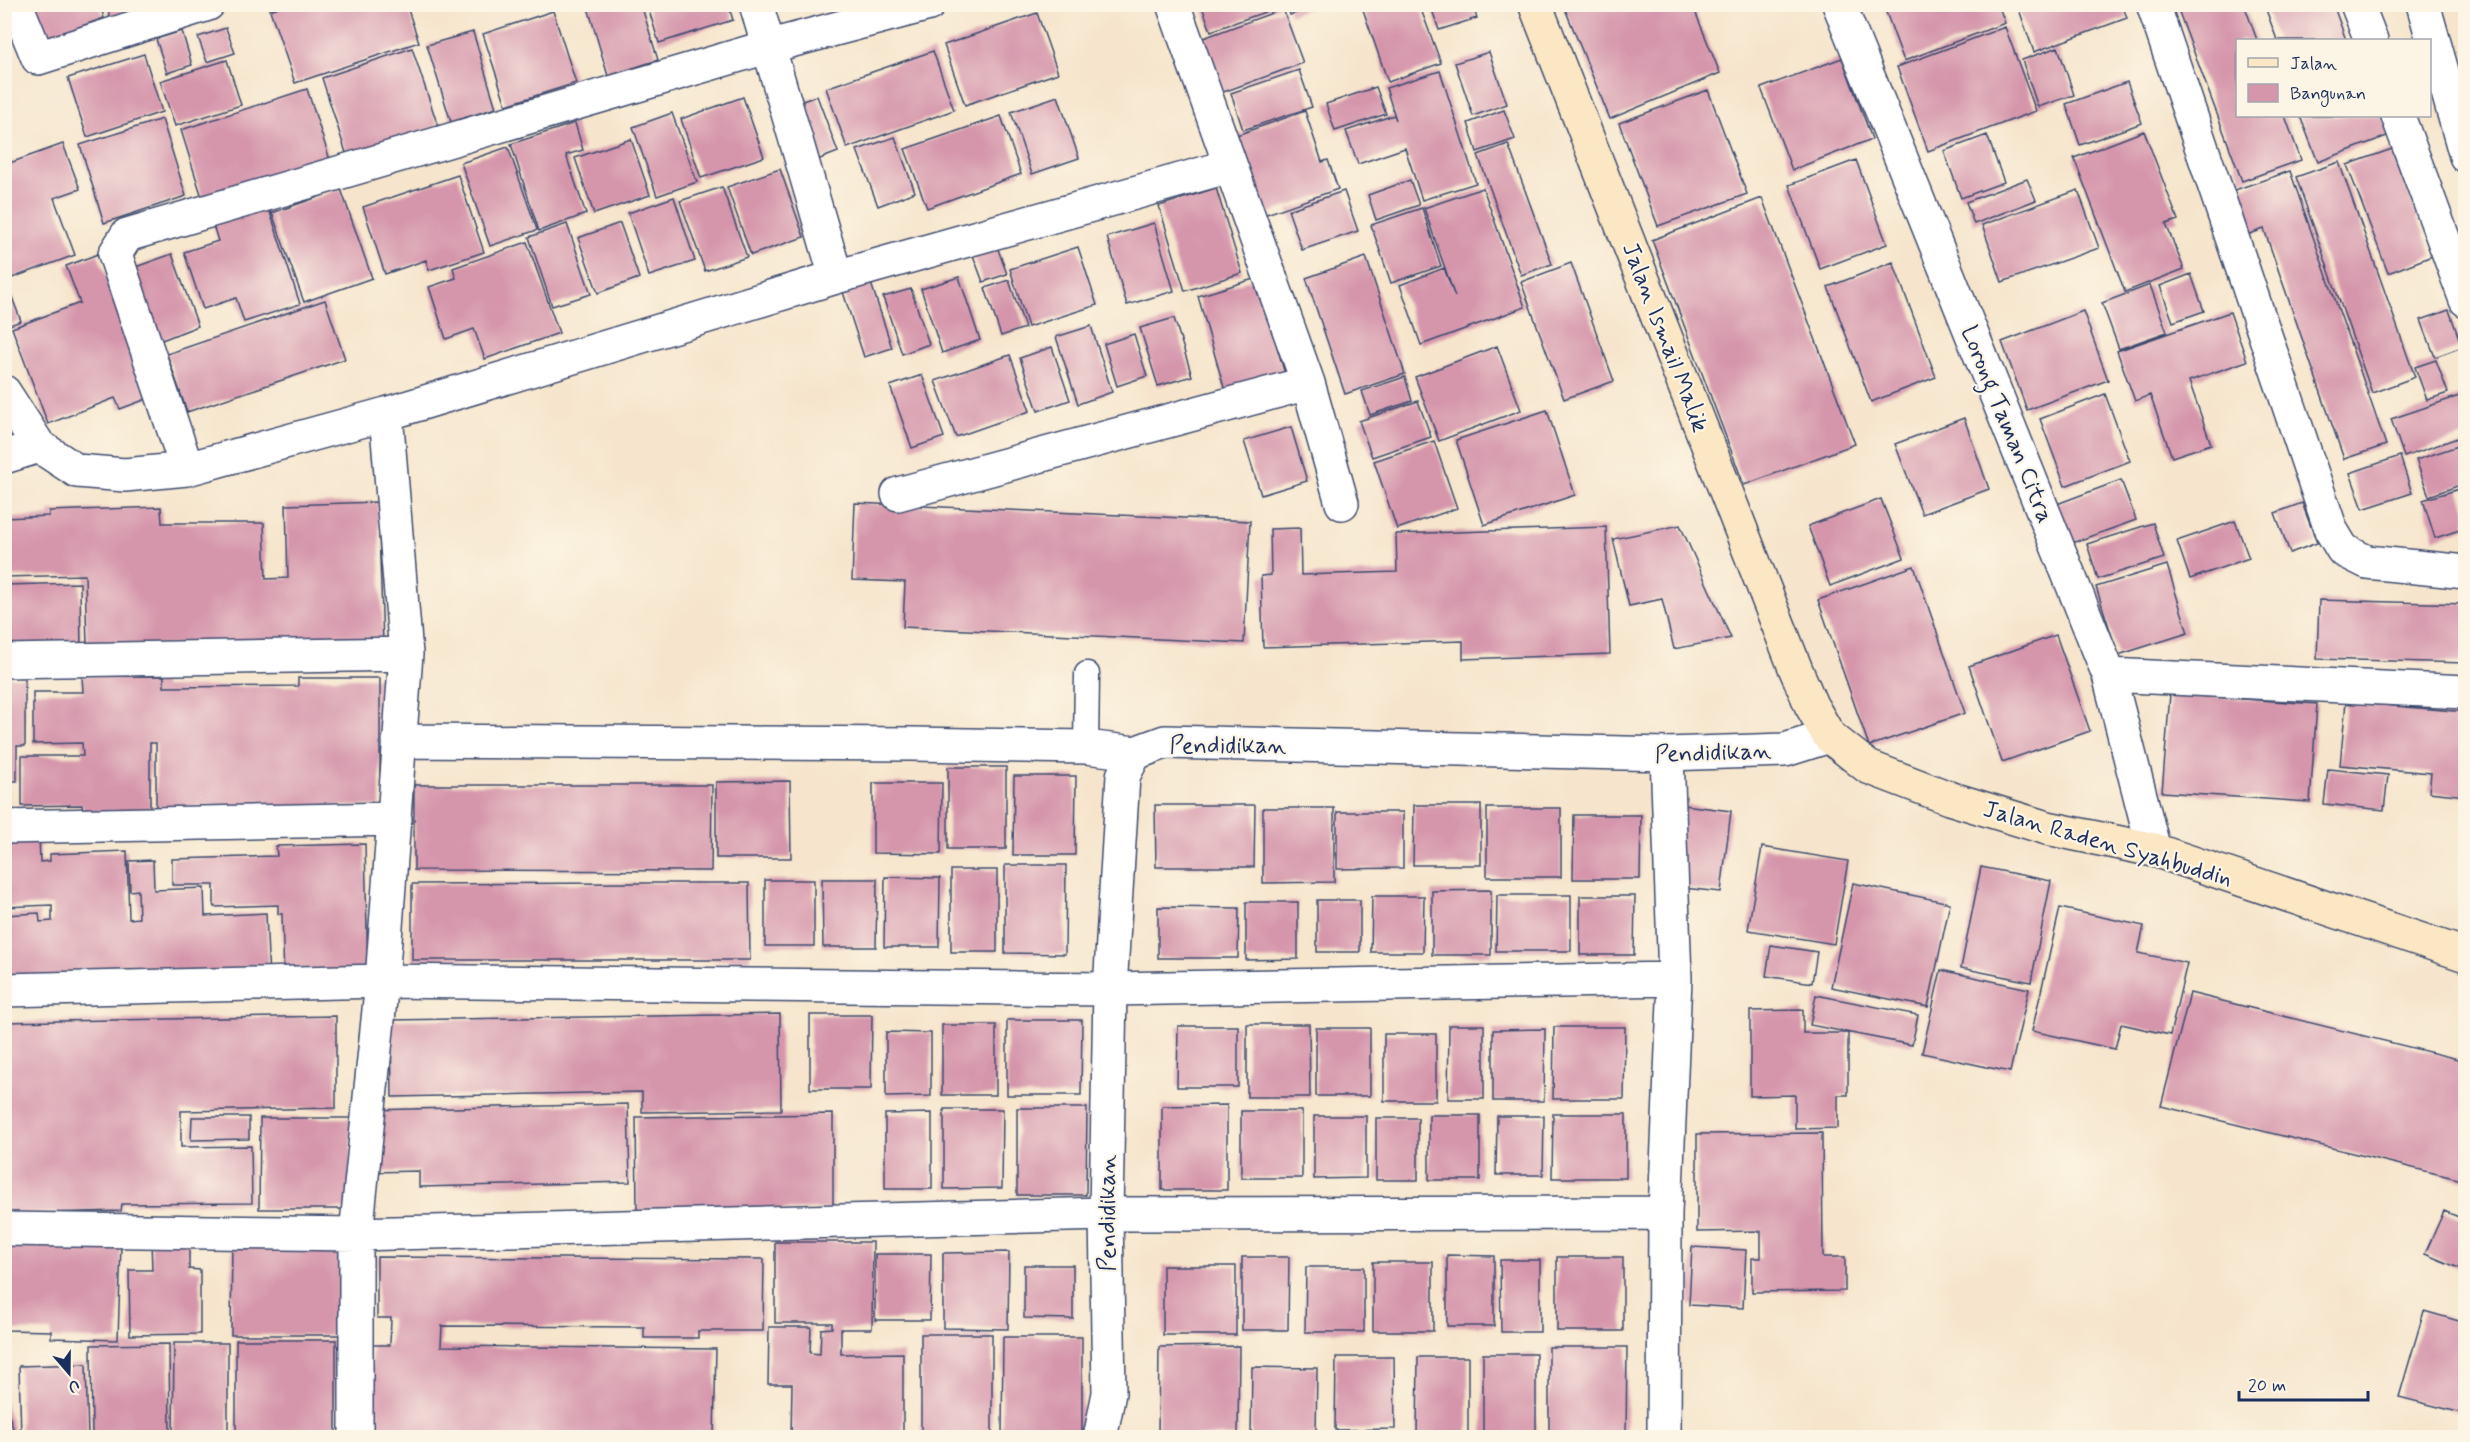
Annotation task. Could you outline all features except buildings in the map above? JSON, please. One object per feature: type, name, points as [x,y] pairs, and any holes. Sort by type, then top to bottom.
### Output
[{"type":"main road","name":"Jalan Ismail Malik","points":[[1535,4],[1796,670]]},
{"type":"main road","name":"Jalan Raden Syahbuddin","points":[[1796,670],[1811,705],[1829,735],[1868,767],[1949,798],[2047,828],[2154,850],[2466,955]]},
{"type":"street","points":[[16,4],[38,58],[200,6]]},
{"type":"street","points":[[756,4],[836,277]]},
{"type":"street","points":[[187,470],[115,254],[127,235],[767,47],[929,4]]},
{"type":"street","points":[[1173,4],[1308,383],[1342,503]]},
{"type":"street","name":"Lorong Taman Citra","points":[[1839,4],[2109,675],[2154,850]]},
{"type":"street","points":[[2153,4],[2331,530],[2343,550],[2367,562],[2466,572]]},
{"type":"street","points":[[2357,4],[2371,39]]},
{"type":"street","points":[[2423,4],[2466,156]]},
{"type":"street","points":[[2398,117],[2466,300]]},
{"type":"street","points":[[4,392],[39,446],[77,471],[125,475],[187,470],[386,414],[836,277],[1230,166]]},
{"type":"street","points":[[898,494],[1308,383]]},
{"type":"street","points":[[356,1437],[356,1234],[382,981],[406,654],[386,414]]},
{"type":"street","points":[[4,457],[39,446]]},
{"type":"street","points":[[4,661],[406,654]]},
{"type":"street","points":[[2109,675],[2466,692]]},
{"type":"street","name":"Pendidikan","points":[[1100,1437],[1109,1393],[1106,1214],[1110,989],[1123,776],[1136,753],[1165,742],[1667,754],[1785,750],[1829,735]]},
{"type":"street","points":[[399,741],[912,744],[1086,747],[1136,753]]},
{"type":"street","points":[[1664,1437],[1665,1213],[1675,979],[1667,754]]},
{"type":"street","points":[[4,826],[395,819]]},
{"type":"street","points":[[4,990],[382,981],[1110,989],[1675,979]]},
{"type":"street","points":[[4,1229],[356,1234],[1106,1214],[1665,1213]]},
{"type":"lane","points":[[1086,747],[1087,674]]}]
